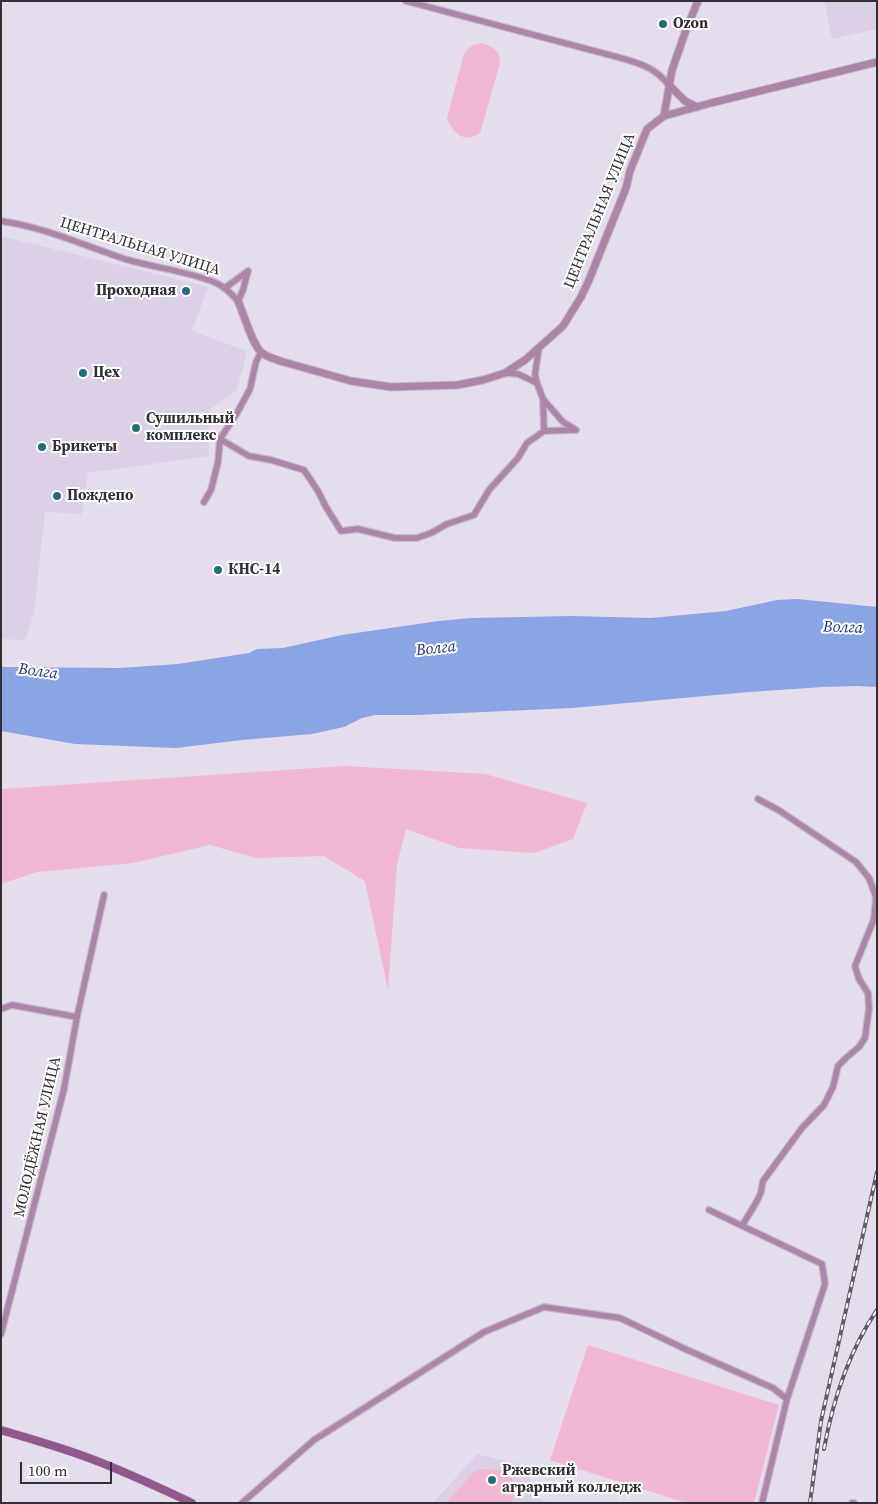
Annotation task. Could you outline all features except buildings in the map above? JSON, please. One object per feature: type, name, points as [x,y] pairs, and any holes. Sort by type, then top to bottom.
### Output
[{"type":"main road","points":[[1,1430],[90,1458],[192,1503]]},
{"type":"street","points":[[664,116],[672,70],[698,1]]},
{"type":"street","points":[[409,2],[631,61],[652,69],[662,76],[685,101],[697,107]]},
{"type":"street","name":"ЦЕНТРАЛЬНАЯ УЛИЦА","points":[[1,221],[13,222],[50,233],[128,260],[197,277],[225,288],[238,301],[261,352],[280,361],[351,380],[391,387],[457,385],[505,373],[525,360],[563,326],[581,297],[626,188],[630,172],[647,129],[664,116],[877,62]]},
{"type":"street","points":[[225,288],[248,271],[238,301]]},
{"type":"street","points":[[539,348],[535,374],[543,399],[544,431]]},
{"type":"street","points":[[204,502],[211,490],[218,462],[220,439],[250,388],[256,362],[261,352]]},
{"type":"street","points":[[505,373],[518,374],[537,383]]},
{"type":"street","points":[[220,439],[249,456],[271,460],[304,470],[341,530],[358,529],[395,538],[416,538],[432,533],[447,524],[474,515],[489,490],[518,458],[527,443],[544,431],[576,430],[563,422],[543,399]]},
{"type":"street","points":[[742,1226],[757,1201],[764,1181],[802,1128],[824,1105],[833,1087],[838,1066],[859,1047],[865,1038],[869,1008],[868,993],[859,979],[855,966],[874,918],[876,897],[869,878],[856,862],[808,828],[758,799]]},
{"type":"street","name":"МОЛОДЁЖНАЯ УЛИЦА","points":[[1,1334],[64,1089],[77,1017],[104,895]]},
{"type":"street","points":[[1,1009],[12,1005],[77,1017]]},
{"type":"street","points":[[709,1210],[822,1264],[826,1284],[787,1399],[762,1503]]},
{"type":"street","points":[[242,1503],[314,1440],[484,1332],[544,1307],[620,1318],[773,1388],[787,1399]]},
{"type":"shaded area","points":[[824,1],[877,1],[877,29],[832,39]]},
{"type":"shaded area","points":[[481,43],[492,47],[497,52],[500,63],[480,133],[464,137],[455,132],[447,118],[464,54],[471,47]]},
{"type":"shaded area","points":[[1,236],[208,287],[192,331],[247,351],[237,390],[209,410],[209,456],[88,473],[82,514],[45,512],[34,613],[25,640],[1,639]]},
{"type":"shaded area","points":[[345,766],[485,774],[587,803],[573,839],[534,853],[459,848],[406,829],[397,864],[388,990],[365,881],[324,856],[256,858],[210,845],[133,863],[37,872],[1,884],[1,789]]},
{"type":"shaded area","points":[[588,1345],[779,1405],[754,1503],[687,1503],[550,1460]]},
{"type":"shaded area","name":"Ржевский аграрный колледж","points":[[477,1454],[526,1466],[534,1493],[547,1503],[433,1503]]},
{"type":"shaded area","points":[[480,1469],[497,1470],[508,1474],[514,1485],[513,1503],[446,1503],[473,1473]]},
{"type":"water","name":"Волга","points":[[797,599],[877,607],[877,687],[823,687],[749,692],[572,708],[375,715],[362,718],[344,727],[312,734],[176,748],[75,744],[1,731],[1,667],[119,668],[178,664],[249,653],[257,649],[283,648],[342,635],[439,621],[471,618],[571,616],[651,618],[726,611],[777,600]]},
{"type":"railway","points":[[810,1503],[821,1421],[877,1172]]},
{"type":"railway","points":[[824,1449],[832,1412],[843,1376],[858,1342],[877,1310]]},
{"type":"place","name":"Ozon","points":[[663,24]]},
{"type":"place","name":"Проходная","points":[[186,291]]},
{"type":"place","name":"Цех","points":[[83,373]]},
{"type":"place","name":"Сушильный комплекс","points":[[136,428]]},
{"type":"place","name":"Брикеты","points":[[42,447]]},
{"type":"place","name":"Пождепо","points":[[57,496]]},
{"type":"place","name":"КНС-14","points":[[218,570]]},
{"type":"place","name":"Ржевский аграрный колледж","points":[[492,1480]]}]
